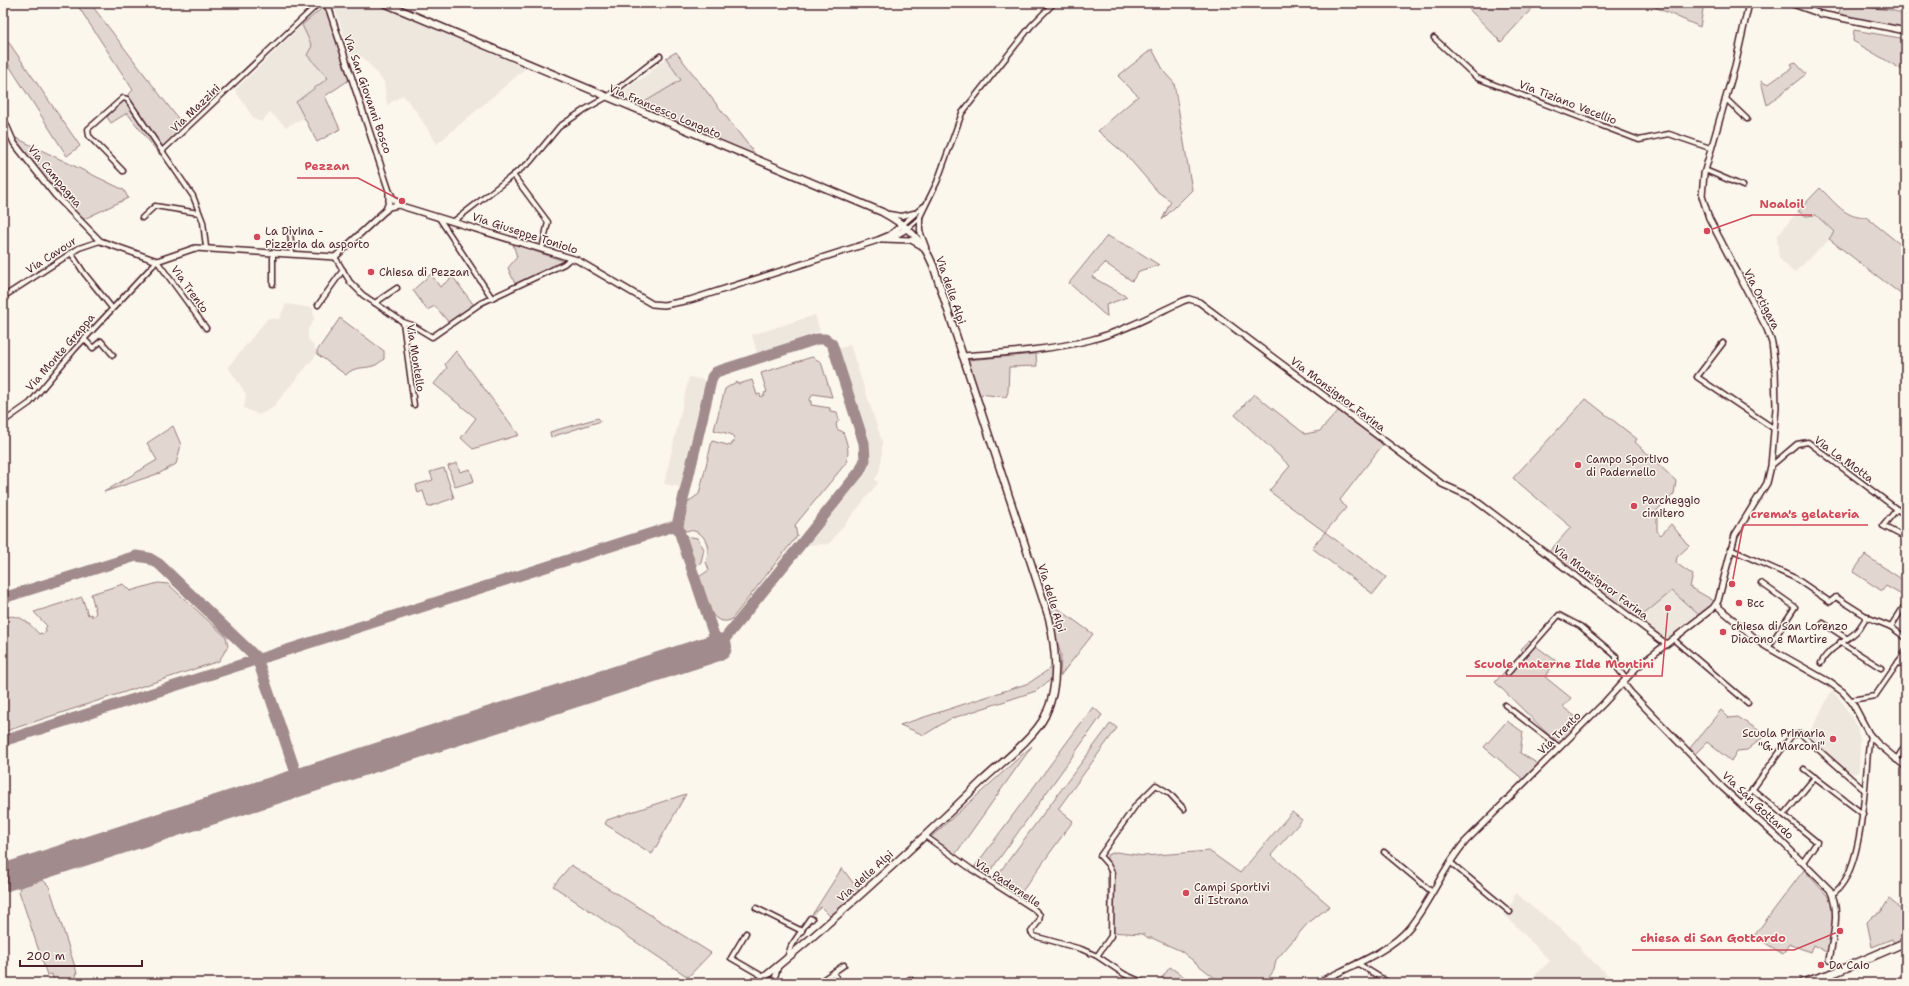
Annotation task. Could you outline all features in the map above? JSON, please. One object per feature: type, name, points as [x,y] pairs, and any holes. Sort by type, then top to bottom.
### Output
[{"type":"main road","name":"Via Francesco Longato","points":[[384,3],[882,212],[914,233],[927,251]]},
{"type":"main road","name":"Via delle Alpi","points":[[757,983],[925,836],[1038,728],[1051,701],[1055,672],[1054,639],[1049,618],[962,356],[939,281],[927,251]]},
{"type":"main road","points":[[1802,983],[1823,981],[1836,972],[1906,942]]},
{"type":"street","name":"Via Mazzini","points":[[162,151],[319,3]]},
{"type":"street","points":[[327,5],[338,3]]},
{"type":"street","name":"Via Giuseppe Toniolo","points":[[878,240],[920,217],[937,182],[958,120],[966,106],[1039,16],[1054,3]]},
{"type":"street","name":"Via Ortigara","points":[[1716,605],[1730,549],[1738,529],[1767,483],[1771,466],[1776,396],[1772,343],[1767,329],[1705,209],[1701,188],[1710,148],[1736,66],[1749,3]]},
{"type":"street","points":[[1790,3],[1821,14],[1906,31]]},
{"type":"street","name":"Via San Giovanni Bosco","points":[[327,5],[391,199]]},
{"type":"street","name":"Via Tiziano Vecellio","points":[[1434,38],[1477,78],[1639,140],[1669,134],[1710,148]]},
{"type":"street","points":[[454,221],[530,162],[560,127],[584,110],[607,97],[660,56]]},
{"type":"street","points":[[124,171],[88,132],[88,129],[123,98],[128,99],[193,196],[203,222],[206,248]]},
{"type":"street","points":[[1726,99],[1747,118]]},
{"type":"street","name":"Via Campagna","points":[[3,118],[14,143],[55,195],[100,241]]},
{"type":"street","points":[[1705,170],[1743,186]]},
{"type":"street","points":[[513,175],[548,222],[542,249]]},
{"type":"street","points":[[391,199],[393,206]]},
{"type":"street","points":[[391,199],[402,206]]},
{"type":"street","points":[[386,210],[391,199]]},
{"type":"street","name":"Via Giuseppe Toniolo","points":[[905,226],[914,213],[926,204]]},
{"type":"street","points":[[142,218],[155,206],[199,213]]},
{"type":"street","name":"Via Giuseppe Toniolo","points":[[335,257],[386,210],[393,206],[402,206],[577,260],[652,304],[664,305],[690,300],[878,240],[911,240],[927,251]]},
{"type":"street","points":[[882,212],[897,216],[914,213]]},
{"type":"street","points":[[439,217],[492,298]]},
{"type":"street","points":[[920,217],[920,231],[927,251]]},
{"type":"street","points":[[893,218],[895,221],[895,230]]},
{"type":"street","points":[[888,239],[894,237],[905,226]]},
{"type":"street","points":[[290,231],[292,254]]},
{"type":"street","points":[[100,241],[158,261]]},
{"type":"street","name":"Via Cavour","points":[[3,297],[84,245],[100,241]]},
{"type":"street","name":"Via Monte Grappa","points":[[3,422],[30,403],[84,339],[158,261],[182,251],[194,248],[335,257]]},
{"type":"street","points":[[273,252],[273,284]]},
{"type":"street","points":[[71,253],[84,273],[112,308]]},
{"type":"street","name":"Via Montello","points":[[335,257],[350,282],[363,295],[404,322],[414,405]]},
{"type":"street","points":[[404,322],[432,337],[492,298],[564,264],[571,258]]},
{"type":"street","name":"Via Trento","points":[[158,261],[206,328]]},
{"type":"street","points":[[318,305],[343,270]]},
{"type":"street","points":[[375,303],[397,288]]},
{"type":"street","name":"Via Monsignor Farina","points":[[962,356],[1090,341],[1150,317],[1183,301],[1189,299],[1199,302],[1442,484],[1471,497],[1666,644]]},
{"type":"street","points":[[84,339],[93,348],[102,342],[113,355]]},
{"type":"street","points":[[1723,343],[1697,377],[1773,428]]},
{"type":"street","name":"Via La Motta","points":[[1771,466],[1797,444],[1808,442],[1906,516]]},
{"type":"street","points":[[1897,509],[1883,526],[1906,538]]},
{"type":"street","points":[[1730,549],[1795,578],[1830,602],[1836,597],[1867,616],[1891,627],[1906,638]]},
{"type":"street","points":[[1761,583],[1795,606],[1768,648]]},
{"type":"street","points":[[1891,627],[1906,603]]},
{"type":"street","points":[[1716,605],[1754,638],[1768,648],[1829,682],[1851,700],[1870,735],[1883,750],[1906,767]]},
{"type":"street","name":"Via Trento","points":[[1317,983],[1393,943],[1408,930],[1450,862],[1466,841],[1642,662],[1706,615],[1716,605]]},
{"type":"street","points":[[1508,673],[1560,615],[1580,626],[1616,656],[1616,666],[1625,681]]},
{"type":"street","points":[[1821,663],[1824,656],[1840,642],[1856,632],[1867,616]]},
{"type":"street","points":[[1822,623],[1846,638]]},
{"type":"street","points":[[1673,640],[1748,703]]},
{"type":"street","points":[[1840,642],[1881,668]]},
{"type":"street","points":[[1851,700],[1875,696],[1906,651]]},
{"type":"street","points":[[1898,662],[1906,667]]},
{"type":"street","name":"Via San Gottardo","points":[[1625,681],[1631,694],[1708,772],[1803,862],[1832,894]]},
{"type":"street","points":[[1505,705],[1559,747]]},
{"type":"street","points":[[1742,804],[1792,736],[1800,734],[1864,789]]},
{"type":"street","points":[[1829,960],[1836,914],[1836,900],[1832,894],[1843,885],[1850,867],[1863,814],[1864,789],[1870,735]]},
{"type":"street","points":[[1896,760],[1906,744]]},
{"type":"street","points":[[1804,769],[1863,814]]},
{"type":"street","points":[[1784,815],[1815,777]]},
{"type":"street","points":[[1097,956],[1111,936],[1112,873],[1108,865],[1100,856],[1136,805],[1156,785],[1169,793],[1184,809]]},
{"type":"street","points":[[1752,789],[1818,842],[1803,862]]},
{"type":"street","name":"Via Padernelle","points":[[925,836],[971,869],[1034,909],[1040,915],[1039,921],[1031,932],[1034,936],[1081,948],[1097,956],[1124,974],[1144,983]]},
{"type":"street","points":[[1384,852],[1432,892]]},
{"type":"street","points":[[1450,862],[1510,912]]},
{"type":"street","points":[[756,908],[802,931]]},
{"type":"street","points":[[787,958],[791,946],[810,918],[812,919]]},
{"type":"street","points":[[746,933],[731,958],[764,977]]},
{"type":"street","points":[[1357,963],[1389,983]]},
{"type":"street","points":[[773,983],[779,965]]},
{"type":"street","points":[[818,983],[844,965]]},
{"type":"street","points":[[833,973],[840,983]]},
{"type":"street","points":[[904,983],[910,979],[914,983]]},
{"type":"shaded area","points":[[76,3],[90,3],[186,129],[160,155],[127,113],[111,123],[107,117],[133,90]]},
{"type":"shaded area","points":[[333,3],[373,3],[526,68],[437,144],[416,111],[403,95],[387,105],[384,82],[363,57],[351,59]]},
{"type":"shaded area","points":[[1472,3],[1537,3],[1501,42],[1467,7]]},
{"type":"shaded area","points":[[1646,3],[1704,3],[1700,27]]},
{"type":"shaded area","points":[[1842,3],[1862,3],[1873,8],[1892,10],[1906,15],[1906,32],[1837,19]]},
{"type":"shaded area","points":[[327,4],[342,47],[349,80],[325,96],[340,129],[317,142],[296,102],[328,78],[307,55],[312,46],[302,25]]},
{"type":"shaded area","points":[[302,25],[312,46],[307,55],[328,78],[296,102],[304,118],[286,127],[270,112],[261,122],[254,119],[235,90]]},
{"type":"shaded area","points":[[1854,30],[1906,39],[1906,72],[1853,41]]},
{"type":"shaded area","points":[[3,34],[80,146],[67,156],[3,56]]},
{"type":"shaded area","points":[[1152,49],[1165,73],[1174,83],[1192,190],[1162,220],[1171,201],[1158,192],[1127,156],[1098,131],[1138,96],[1118,76]]},
{"type":"shaded area","points":[[676,52],[759,159],[638,106],[681,80],[666,58]]},
{"type":"shaded area","points":[[666,58],[681,80],[638,106],[615,96],[645,76]]},
{"type":"shaded area","points":[[1795,62],[1806,74],[1767,105],[1761,81],[1766,84],[1770,83],[1793,67],[1791,64]]},
{"type":"shaded area","points":[[14,137],[124,190],[128,198],[82,220],[53,189]]},
{"type":"shaded area","points":[[1820,188],[1840,208],[1852,215],[1866,217],[1906,249],[1906,289],[1902,295],[1829,239],[1834,232],[1816,215],[1806,216],[1798,211]]},
{"type":"shaded area","points":[[1798,211],[1806,216],[1816,215],[1834,232],[1826,243],[1794,273],[1779,258],[1777,236]]},
{"type":"shaded area","points":[[1107,236],[1134,249],[1159,265],[1139,271],[1132,281],[1105,263],[1092,277],[1127,297],[1106,305],[1107,317],[1069,283]]},
{"type":"shaded area","points":[[513,244],[567,262],[516,286],[508,268],[517,257]]},
{"type":"shaded area","points":[[431,274],[440,287],[453,277],[476,308],[450,324],[435,306],[427,310],[413,290]]},
{"type":"shaded area","points":[[286,304],[313,308],[314,320],[308,329],[308,339],[317,351],[317,354],[272,408],[259,415],[244,408],[246,394],[228,367],[268,318],[279,319]]},
{"type":"shaded area","points":[[815,315],[820,331],[757,353],[752,335]]},
{"type":"shaded area","points":[[340,318],[384,351],[384,359],[374,366],[355,369],[346,375],[317,354],[317,351]]},
{"type":"shaded area","points":[[850,345],[882,441],[882,457],[879,472],[875,479],[878,483],[829,544],[808,545],[867,472],[870,463],[868,441],[838,349]]},
{"type":"shaded area","points":[[456,351],[519,435],[473,449],[461,438],[476,418],[434,384],[447,368],[445,364]]},
{"type":"shaded area","points":[[1036,354],[1037,366],[1009,367],[1008,392],[1006,397],[979,394],[968,360]]},
{"type":"shaded area","points":[[812,357],[821,362],[832,397],[813,394],[809,401],[811,401],[811,405],[830,408],[830,411],[837,412],[839,420],[836,424],[837,429],[843,432],[848,447],[846,463],[795,525],[797,536],[731,620],[723,621],[717,619],[708,607],[699,577],[709,570],[706,562],[708,550],[705,539],[697,532],[685,531],[683,526],[688,502],[699,494],[712,441],[731,446],[732,443],[734,443],[733,435],[714,430],[725,389],[736,382],[739,384],[752,380],[757,395],[760,394],[761,397],[767,392],[761,373]]},
{"type":"shaded area","points":[[689,377],[705,380],[680,487],[664,484]]},
{"type":"shaded area","points":[[1254,394],[1305,434],[1320,431],[1339,410],[1384,443],[1340,500],[1346,508],[1325,532],[1269,491],[1290,466],[1235,415]]},
{"type":"shaded area","points":[[1586,399],[1637,439],[1635,442],[1676,481],[1674,494],[1657,510],[1657,531],[1661,535],[1671,524],[1689,546],[1677,557],[1676,563],[1693,575],[1690,587],[1714,601],[1712,606],[1700,616],[1672,591],[1637,620],[1548,553],[1571,527],[1513,478]]},
{"type":"shaded area","points":[[598,418],[601,421],[551,437],[550,432]]},
{"type":"shaded area","points":[[173,426],[181,445],[176,464],[160,473],[104,492],[157,460],[147,443]]},
{"type":"shaded area","points":[[457,463],[460,472],[470,469],[474,481],[455,487],[448,466]]},
{"type":"shaded area","points":[[444,468],[454,498],[428,507],[423,491],[418,493],[416,485],[433,480],[430,472]]},
{"type":"shaded area","points":[[1325,532],[1386,577],[1373,594],[1312,548]]},
{"type":"shaded area","points":[[686,536],[697,538],[704,549],[701,562],[696,567]]},
{"type":"shaded area","points":[[1865,555],[1906,582],[1905,597],[1886,586],[1882,591],[1853,572]]},
{"type":"shaded area","points":[[158,583],[168,584],[226,637],[228,646],[219,661],[3,732],[3,618],[14,616],[19,618],[31,626],[39,634],[43,634],[47,631],[45,629],[47,626],[34,612],[82,597],[88,615],[91,614],[92,617],[96,613],[91,594],[123,584],[130,591]]},
{"type":"shaded area","points":[[1672,590],[1700,616],[1667,642],[1637,620]]},
{"type":"shaded area","points":[[1045,599],[1093,634],[1060,676],[1061,655]]},
{"type":"shaded area","points":[[1529,641],[1556,661],[1545,677],[1571,698],[1563,707],[1581,721],[1559,745],[1495,682],[1523,652],[1521,649]]},
{"type":"shaded area","points":[[1053,668],[1053,678],[1036,691],[950,719],[924,735],[900,725],[1029,683]]},
{"type":"shaded area","points":[[1832,690],[1843,703],[1857,726],[1860,741],[1859,772],[1854,774],[1848,771],[1810,740],[1813,737],[1809,734]]},
{"type":"shaded area","points":[[1093,707],[1102,715],[986,877],[973,869]]},
{"type":"shaded area","points":[[1721,710],[1729,718],[1738,717],[1766,735],[1747,750],[1737,751],[1731,761],[1707,742],[1695,754],[1690,748]]},
{"type":"shaded area","points":[[1507,721],[1523,732],[1520,753],[1540,765],[1524,780],[1484,747]]},
{"type":"shaded area","points":[[1111,723],[1117,728],[1058,809],[1073,821],[1018,897],[993,881]]},
{"type":"shaded area","points":[[1032,746],[954,856],[930,838]]},
{"type":"shaded area","points":[[686,794],[652,854],[605,824],[607,820]]},
{"type":"shaded area","points":[[1292,812],[1302,820],[1271,855],[1330,906],[1307,924],[1276,960],[1274,970],[1265,983],[1221,983],[1181,951],[1152,938],[1148,938],[1143,934],[1109,932],[1107,855],[1116,852],[1144,856],[1209,851],[1240,873]]},
{"type":"shaded area","points":[[571,865],[711,953],[688,977],[553,886]]},
{"type":"shaded area","points":[[842,868],[860,892],[830,916],[821,907],[812,915]]},
{"type":"shaded area","points":[[1804,870],[1833,902],[1832,933],[1828,953],[1813,945],[1810,952],[1789,944],[1783,954],[1754,936]]},
{"type":"shaded area","points":[[43,880],[49,886],[77,973],[75,974],[78,983],[53,983],[52,974],[47,975],[19,891],[20,887]]},
{"type":"shaded area","points":[[1515,893],[1559,927],[1581,947],[1580,950],[1617,983],[1544,983],[1537,979],[1532,983],[1530,980],[1550,961],[1503,913],[1513,902]]},
{"type":"shaded area","points":[[1889,899],[1900,908],[1906,906],[1906,938],[1894,943],[1892,939],[1872,947],[1867,922],[1873,916],[1881,912]]},
{"type":"shaded area","points":[[1170,967],[1193,983],[1158,983]]},
{"type":"taxiway","points":[[677,525],[712,377],[716,372],[817,339],[825,339],[832,344],[864,443],[865,460],[860,471],[718,647]]},
{"type":"taxiway","points":[[3,741],[677,525],[718,647]]},
{"type":"taxiway","points":[[3,598],[136,556],[149,558],[159,564],[257,658],[299,782]]},
{"type":"runway","points":[[3,878],[718,647]]},
{"type":"place","name":"Pezzan","points":[[402,201]]},
{"type":"place","name":"Noaloil","points":[[1707,231]]},
{"type":"place","name":"La Divina - Pizzeria da asporto","points":[[257,237]]},
{"type":"place","name":"Chiesa di Pezzan","points":[[371,272]]},
{"type":"place","name":"Campo Sportivo di Padernello","points":[[1578,465]]},
{"type":"place","name":"Parcheggio cimitero","points":[[1634,506]]},
{"type":"place","name":"crema's gelateria","points":[[1732,584]]},
{"type":"place","name":"Bcc","points":[[1739,603]]},
{"type":"place","name":"Scuole materne Ilde Montini","points":[[1668,608]]},
{"type":"place","name":"chiesa di San Lorenzo Diacono e Martire","points":[[1723,632]]},
{"type":"place","name":"Scuola Primaria \"G. Marconi\"","points":[[1833,739]]},
{"type":"place","name":"Campi Sportivi di Istrana","points":[[1186,893]]},
{"type":"place","name":"chiesa di San Gottardo","points":[[1840,931]]},
{"type":"place","name":"Da Caio","points":[[1821,965]]}]
